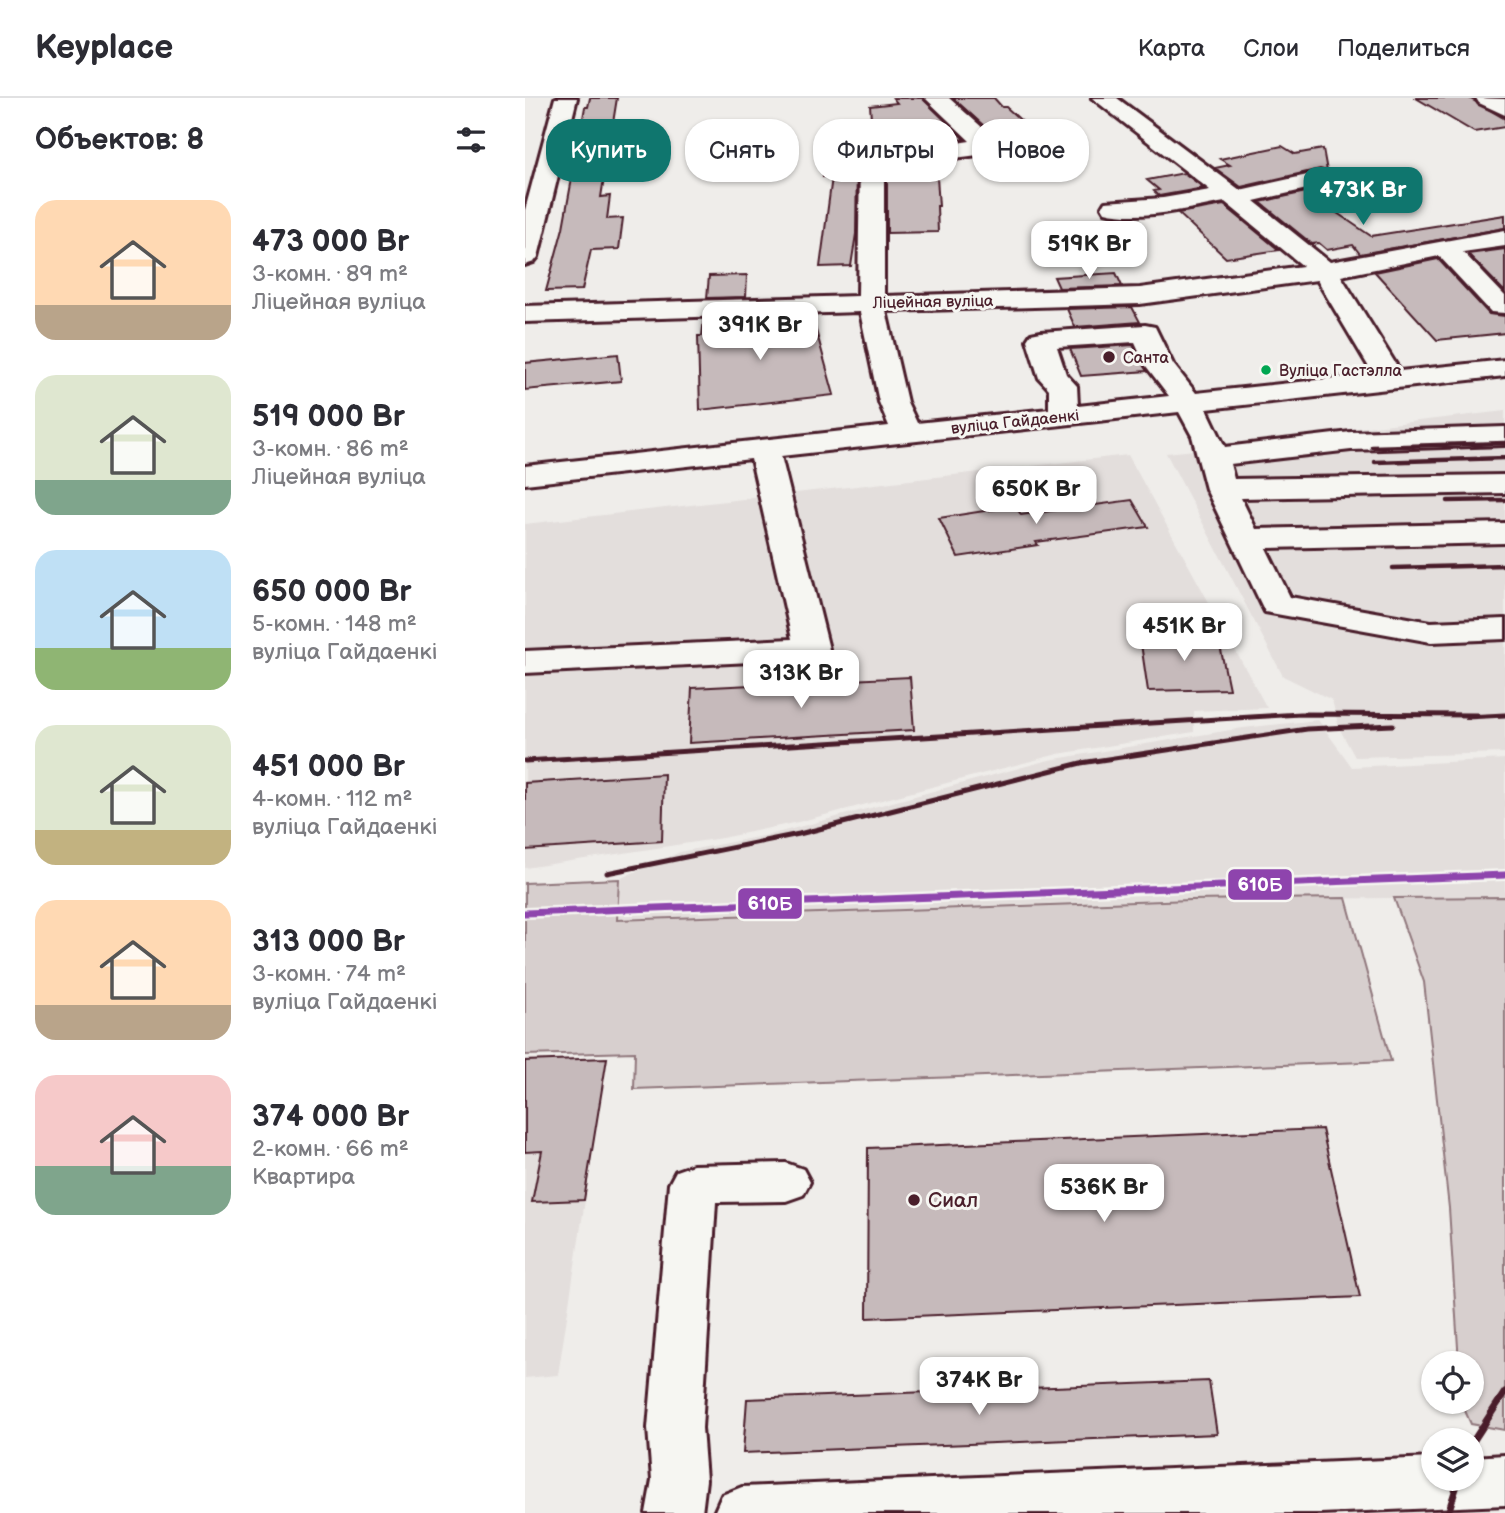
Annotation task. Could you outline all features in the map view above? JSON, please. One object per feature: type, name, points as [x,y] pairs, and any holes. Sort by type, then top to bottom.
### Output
[{"type":"street","points":[[525,257],[566,98]]},
{"type":"street","points":[[907,433],[893,402],[871,303],[872,162],[978,148],[981,144],[976,134],[936,98]]},
{"type":"street","points":[[1103,98],[1233,196],[1325,271],[1391,380]]},
{"type":"street","points":[[1487,98],[1505,108]]},
{"type":"street","points":[[1114,208],[1233,196],[1321,179]]},
{"type":"street","name":"Ліцейная вуліца","points":[[525,314],[1140,296],[1325,271],[1505,238]]},
{"type":"street","points":[[1445,247],[1500,306]]},
{"type":"street","points":[[1065,416],[1063,386],[1053,378],[1041,340],[1145,333],[1160,366],[1188,402],[1207,436],[1221,489],[1277,605],[1431,632],[1505,629]]},
{"type":"street","name":"вуліца Гайдаенкі","points":[[525,475],[1505,368]]},
{"type":"street","points":[[1214,457],[1351,441],[1505,436]]},
{"type":"street","points":[[525,662],[812,649],[764,449]]},
{"type":"street","points":[[1221,489],[1505,484]]},
{"type":"street","points":[[1244,539],[1505,533]]},
{"type":"street","points":[[674,1513],[679,1480],[675,1428],[693,1184],[786,1182]]},
{"type":"street","points":[[742,1513],[1214,1502],[1442,1491]]},
{"type":"shaded area","points":[[1505,411],[1505,753],[1355,757],[1339,728],[1332,700],[1283,676],[1166,453],[1195,450],[1210,445]]},
{"type":"shaded area","points":[[1128,455],[1267,708],[1194,711],[1194,732],[1058,754],[798,822],[722,838],[525,868],[525,524]]},
{"type":"shaded area","points":[[1318,720],[1352,767],[1505,759],[1505,897],[1191,900],[616,920],[619,879],[680,852],[773,834],[1049,760],[1243,728]]},
{"type":"shaded area","points":[[619,879],[617,920],[1191,900],[1346,898],[1391,1061],[634,1089],[635,1052],[525,1055],[525,883]]},
{"type":"shaded area","points":[[1505,897],[1505,1430],[1471,1424],[1466,1414],[1484,1414],[1484,1351],[1458,1351],[1449,1208],[1424,982],[1394,898]]},
{"type":"shaded area","points":[[607,1058],[558,1375],[525,1378],[525,1061]]},
{"type":"building","points":[[590,98],[617,98],[614,119],[583,119],[585,107],[588,107]]},
{"type":"building","points":[[893,98],[922,98],[944,119],[871,119],[870,106],[897,103]]},
{"type":"building","points":[[953,98],[994,98],[1019,119],[976,119]]},
{"type":"building","points":[[1416,98],[1469,98],[1505,119],[1505,127],[1474,132]]},
{"type":"building","points":[[1282,146],[1295,154],[1323,149],[1327,171],[1320,169],[1241,187],[1215,168],[1230,165],[1220,159]]},
{"type":"building","points":[[1184,173],[1204,188],[1159,196],[1154,191],[1159,190],[1147,180]]},
{"type":"building","points":[[571,182],[603,182],[601,197],[610,196],[607,219],[623,218],[619,249],[591,250],[582,290],[546,291],[563,228]]},
{"type":"building","points":[[831,182],[857,182],[856,234],[851,266],[820,267]]},
{"type":"building","points":[[887,182],[937,182],[938,232],[887,233]]},
{"type":"building","points":[[1306,192],[1371,236],[1505,215],[1505,228],[1360,254],[1353,245],[1327,250],[1319,243],[1312,244],[1260,202]]},
{"type":"building","points":[[1224,205],[1279,250],[1226,258],[1178,213]]},
{"type":"building","points":[[1505,249],[1505,292],[1468,254]]},
{"type":"building","points":[[1438,259],[1489,314],[1505,316],[1505,333],[1437,340],[1375,272]]},
{"type":"building","points":[[1116,273],[1122,286],[1059,288],[1054,277]]},
{"type":"building","points":[[747,275],[746,297],[707,298],[709,276]]},
{"type":"building","points":[[1132,307],[1140,322],[1075,327],[1067,309]]},
{"type":"building","points":[[812,316],[834,395],[700,410],[698,336],[702,336],[704,319]]},
{"type":"building","name":"Санта","points":[[1133,345],[1147,371],[1081,376],[1070,349]]},
{"type":"building","points":[[618,354],[621,381],[525,390],[525,363]]},
{"type":"building","points":[[1132,500],[1148,527],[1036,542],[1038,545],[958,557],[939,518],[1016,506],[1021,515]]},
{"type":"building","points":[[1218,636],[1229,689],[1148,691],[1140,637]]},
{"type":"building","points":[[910,677],[914,730],[689,743],[692,688]]},
{"type":"building","points":[[664,774],[662,841],[525,850],[525,783]]},
{"type":"building","points":[[607,1058],[584,1200],[532,1202],[542,1151],[525,1152],[525,1061]]},
{"type":"building","points":[[1322,1129],[1360,1297],[867,1318],[868,1148]]},
{"type":"building","points":[[1209,1381],[1217,1434],[743,1453],[747,1399]]},
{"type":"railway","points":[[1372,447],[1505,443]]},
{"type":"railway","points":[[1375,462],[1505,458]]},
{"type":"railway","points":[[1448,501],[1505,500]]},
{"type":"railway","points":[[1393,568],[1505,565]]},
{"type":"railway","points":[[525,761],[1301,714],[1477,715]]},
{"type":"railway","points":[[1467,717],[1505,715]]},
{"type":"railway","points":[[607,873],[799,834],[1081,763],[1307,729],[1393,725]]},
{"type":"railway","points":[[1482,1428],[1505,1392]]},
{"type":"railway","points":[[1448,1513],[1455,1491]]},
{"type":"transit line","name":"610Б","points":[[525,913],[1505,875]]},
{"type":"place","name":"Санта","points":[[1109,357]]},
{"type":"place","name":"Вуліца Гастэлла","points":[[1266,370]]},
{"type":"place","name":"Сиал","points":[[914,1200]]}]
